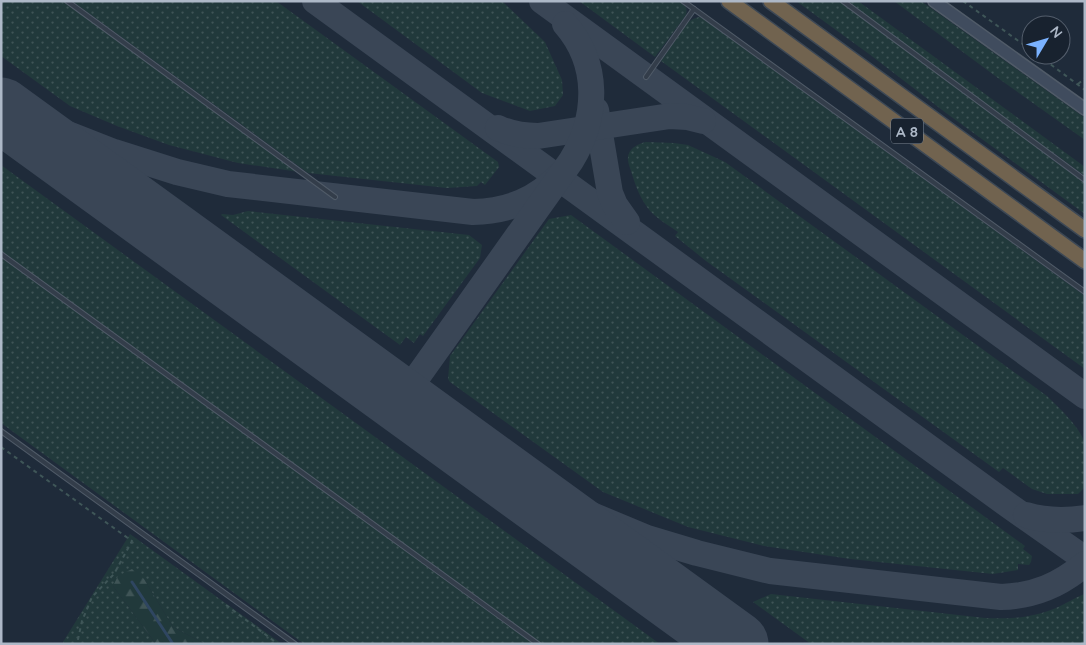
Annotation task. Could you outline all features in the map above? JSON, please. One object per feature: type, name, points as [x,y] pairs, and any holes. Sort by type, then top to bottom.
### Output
[{"type":"highway","name":"A 8","points":[[728,1],[1085,261]]},
{"type":"highway","name":"A 8","points":[[771,1],[1085,230]]},
{"type":"main road","points":[[934,1],[1085,109]]},
{"type":"lane","points":[[67,1],[335,197]]},
{"type":"lane","points":[[683,1],[1085,292]]},
{"type":"lane","points":[[843,1],[1085,180]]},
{"type":"lane","points":[[646,77],[694,9]]},
{"type":"lane","points":[[1,254],[538,644]]},
{"type":"lane","points":[[1,431],[295,644]]},
{"type":"path","points":[[963,1],[1021,43]]},
{"type":"path","points":[[1052,65],[1085,90]]},
{"type":"path","points":[[1078,84],[1085,78]]},
{"type":"path","points":[[1,447],[132,541],[114,574],[92,597],[82,621],[77,644]]},
{"type":"path","points":[[226,605],[278,644]]},
{"type":"green space","points":[[1,1],[63,1],[299,172],[238,163],[169,145],[70,106],[1,56]]},
{"type":"green space","points":[[72,1],[276,1],[498,162],[499,167],[485,185],[481,182],[477,186],[447,188],[308,173]]},
{"type":"green space","points":[[357,1],[502,1],[545,42],[562,80],[563,95],[555,106],[530,111],[482,93]]},
{"type":"green space","points":[[579,1],[679,1],[686,7],[687,13],[655,57]]},
{"type":"green space","points":[[796,1],[858,1],[1085,167],[1085,176],[1054,153],[1050,158],[1085,183],[1085,214],[946,113]]},
{"type":"green space","points":[[894,1],[921,1],[1085,118],[1085,140],[1002,81]]},
{"type":"green space","points":[[699,17],[1085,296],[1085,369],[661,61],[688,22]]},
{"type":"green space","points":[[646,142],[688,145],[725,162],[1047,396],[1073,423],[1084,441],[1085,487],[1078,494],[1047,494],[1032,489],[1003,468],[999,472],[706,261],[675,236],[678,232],[653,214],[639,194],[629,166],[628,156],[633,148]]},
{"type":"green space","points":[[1,165],[660,644],[542,644],[1,251]]},
{"type":"green space","points":[[248,211],[469,235],[482,245],[480,258],[423,336],[420,334],[414,343],[406,337],[400,345],[221,215],[233,215]]},
{"type":"green space","points":[[571,215],[1025,546],[1023,549],[1032,556],[1029,565],[1018,564],[1018,570],[993,574],[850,559],[764,546],[688,527],[603,492],[450,382],[448,379],[450,356],[549,219]]},
{"type":"green space","points":[[1,256],[534,644],[304,644],[1,423]]},
{"type":"green space","points":[[130,534],[282,644],[205,644],[173,627],[144,579],[113,586],[156,644],[64,644],[63,642]]},
{"type":"green space","points":[[132,569],[144,579],[173,627],[205,644],[156,644],[113,586],[118,576]]},
{"type":"green space","points":[[771,594],[985,618],[1013,618],[1038,614],[1056,608],[1085,594],[1085,644],[811,644],[753,602]]},
{"type":"waterway","points":[[132,582],[173,644]]},
{"type":"taxiway","points":[[315,1],[1085,559]]},
{"type":"taxiway","points":[[542,1],[1085,396]]},
{"type":"taxiway","points":[[401,400],[571,161],[580,144],[590,109],[589,73],[584,56],[565,24]]},
{"type":"taxiway","points":[[1,100],[63,132],[114,152],[177,172],[228,184],[473,212],[498,209],[521,202],[542,190],[562,173]]},
{"type":"taxiway","points":[[596,110],[610,193],[615,205],[627,222]]},
{"type":"taxiway","points":[[498,128],[517,134],[538,136],[670,116],[687,117],[703,121]]},
{"type":"taxiway","points":[[527,492],[587,513],[647,538],[697,553],[770,571],[1001,597],[1036,592],[1066,578],[1085,564]]},
{"type":"taxiway","points":[[1026,515],[1056,520],[1085,518]]},
{"type":"runway","points":[[1,110],[736,644]]}]
